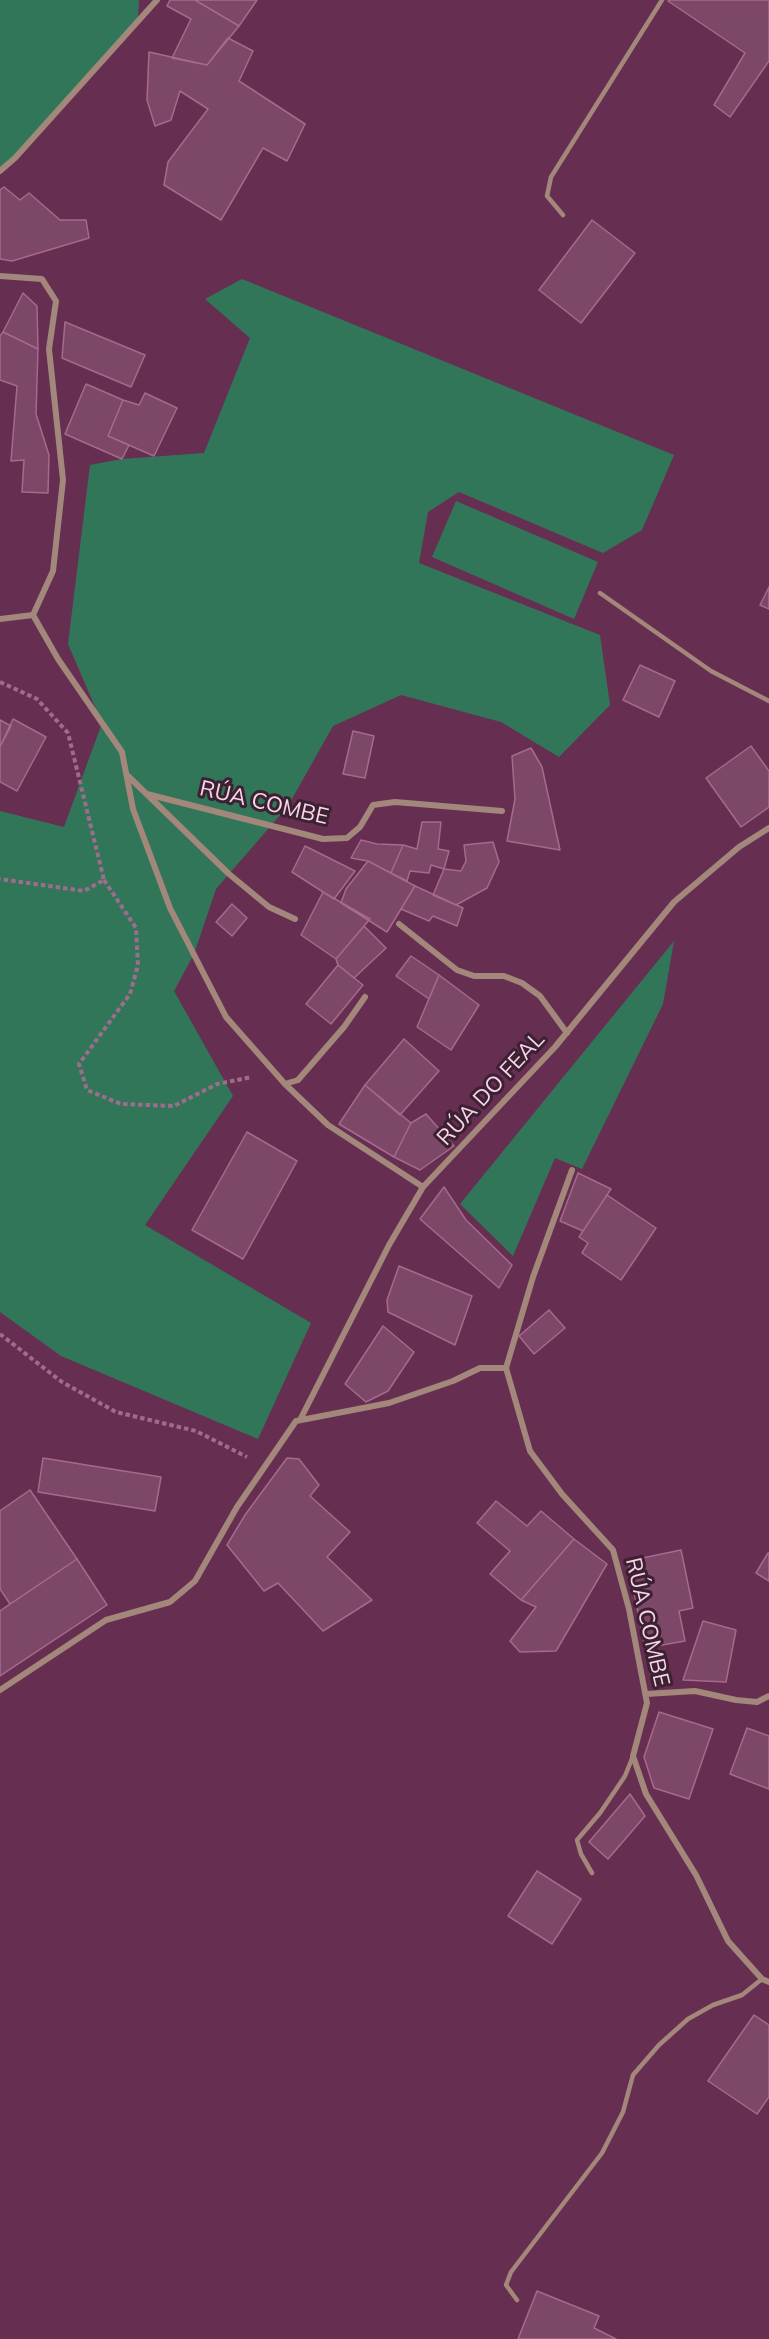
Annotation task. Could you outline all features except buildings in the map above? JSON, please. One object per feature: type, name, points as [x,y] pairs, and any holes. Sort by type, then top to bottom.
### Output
[{"type":"street","points":[[0,171],[15,158],[157,0]]},
{"type":"street","points":[[0,276],[42,279],[56,301],[50,349],[63,480],[53,571],[33,615]]},
{"type":"street","points":[[0,619],[33,615]]},
{"type":"street","points":[[33,615],[58,659],[122,752],[134,809],[170,908],[226,1017],[285,1084],[328,1125],[423,1188]]},
{"type":"street","name":"RÚA COMBE","points":[[127,775],[229,874],[269,906],[295,919]]},
{"type":"street","name":"RÚA COMBE","points":[[147,794],[323,839],[347,838],[360,827],[373,805],[395,802],[502,811]]},
{"type":"street","name":"RÚA DO FEAL","points":[[0,1690],[106,1620],[170,1602],[195,1581],[237,1507],[298,1421],[389,1245],[423,1188],[567,1033],[674,902],[739,847],[769,828]]},
{"type":"street","points":[[399,924],[457,970],[474,976],[504,976],[522,983],[540,996],[567,1033]]},
{"type":"street","points":[[285,1084],[298,1080],[344,1027],[365,997]]},
{"type":"street","points":[[298,1421],[389,1403],[453,1381],[480,1368],[506,1368],[533,1277],[572,1170]]},
{"type":"street","name":"RÚA COMBE","points":[[506,1368],[530,1451],[562,1494],[613,1550],[629,1609],[647,1703],[633,1756]]},
{"type":"street","points":[[646,1695],[695,1690],[736,1700],[757,1702],[769,1696]]},
{"type":"street","points":[[633,1756],[646,1794],[696,1875],[728,1941],[766,1981]]},
{"type":"lane","points":[[563,214],[547,196],[551,177],[662,0]]},
{"type":"lane","points":[[600,594],[711,671],[769,701]]},
{"type":"lane","points":[[592,1873],[580,1854],[577,1840],[600,1813],[625,1776],[633,1756]]},
{"type":"lane","points":[[517,2300],[506,2285],[511,2272],[602,2153],[623,2112],[633,2076],[659,2045],[688,2019],[713,2005],[742,1995],[766,1981]]},
{"type":"path","points":[[0,682],[37,699],[68,733],[104,880],[136,928],[138,965],[130,994],[79,1064],[87,1090],[121,1104],[174,1106],[217,1084],[248,1076],[285,1084]]},
{"type":"path","points":[[0,879],[84,891],[104,880]]},
{"type":"path","points":[[0,1334],[62,1382],[116,1412],[196,1431],[266,1467]]},
{"type":"green space","points":[[0,0],[139,0],[138,21],[15,158],[0,167]]},
{"type":"green space","points":[[242,279],[674,455],[642,530],[603,553],[459,492],[428,512],[419,563],[600,635],[610,705],[559,757],[501,722],[401,695],[333,726],[288,806],[216,889],[194,954],[174,991],[233,1096],[145,1225],[311,1323],[258,1439],[61,1356],[0,1312],[0,811],[64,827],[102,723],[68,644],[90,465],[122,459],[204,453],[250,338],[205,299]]},
{"type":"green space","points":[[456,501],[598,562],[574,619],[432,557]]},
{"type":"green space","points":[[674,941],[663,1004],[582,1169],[555,1158],[513,1256],[460,1204]]}]
